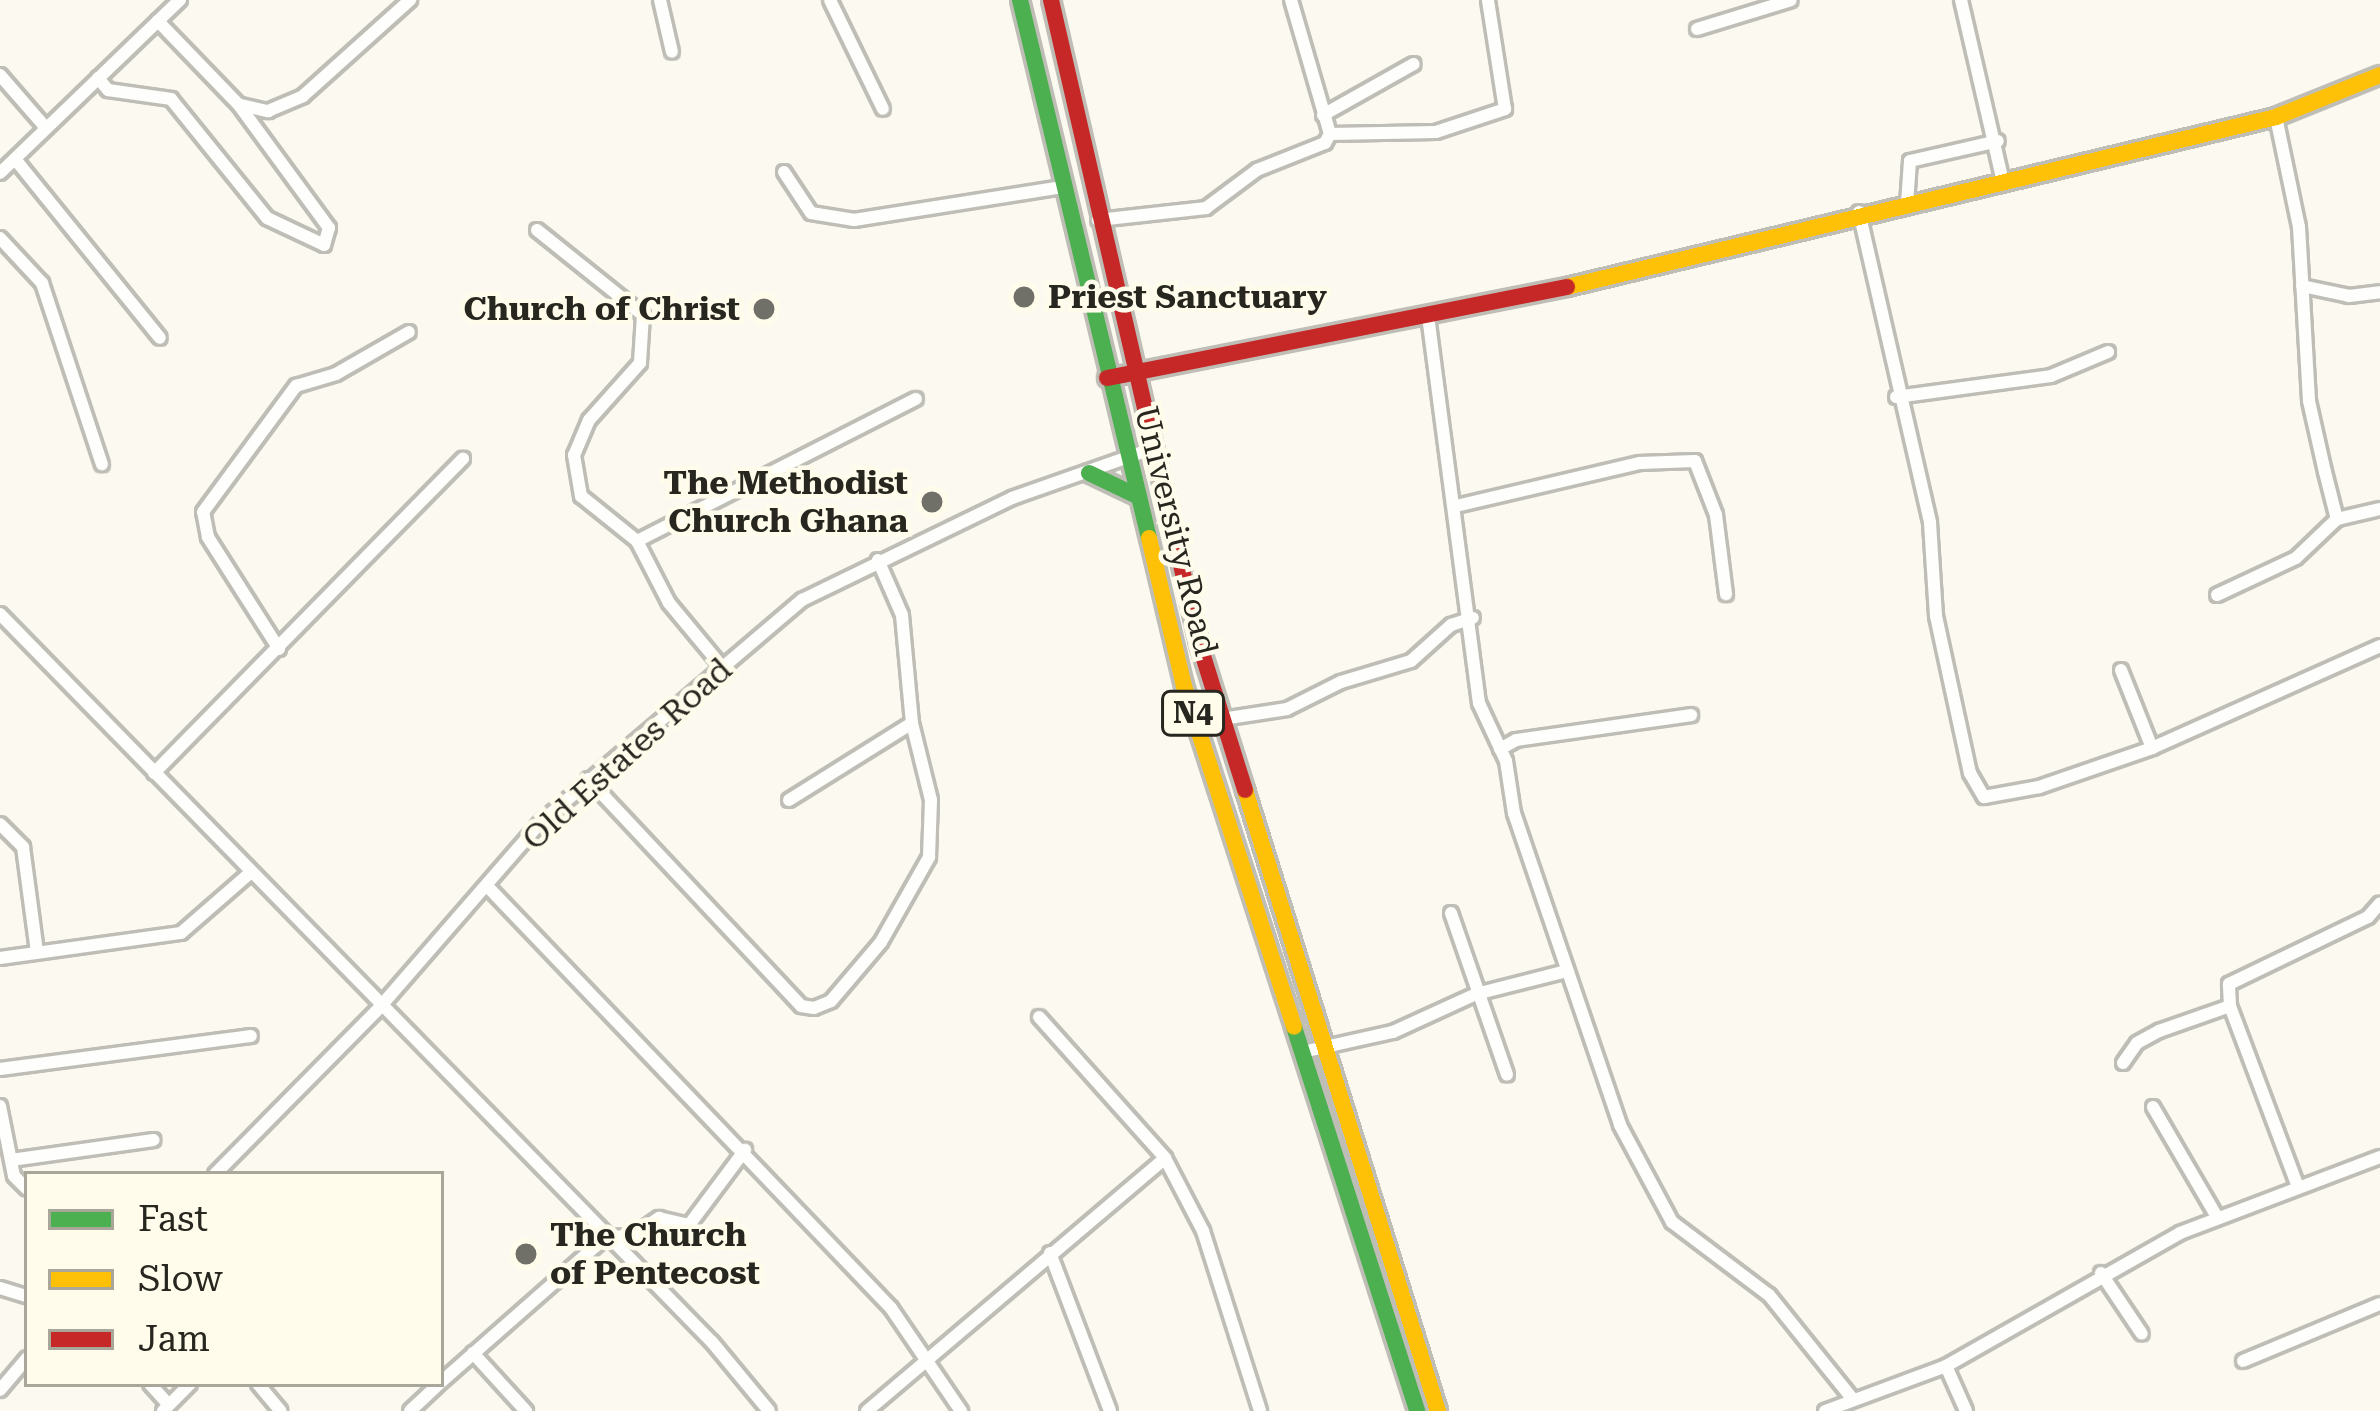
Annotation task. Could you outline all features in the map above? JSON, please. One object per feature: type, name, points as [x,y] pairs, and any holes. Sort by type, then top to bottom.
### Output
[{"type":"main road","name":"University Road","points":[[1020,0],[1184,686],[1307,1051],[1417,1411]]},
{"type":"main road","name":"University Road","points":[[1051,0],[1151,449],[1222,719],[1438,1411]]},
{"type":"main road","points":[[1107,379],[1605,280],[1859,212],[2276,117],[2380,75]]},
{"type":"main road","points":[[1089,473],[1136,496]]},
{"type":"street","points":[[0,173],[180,0]]},
{"type":"street","points":[[239,105],[268,111],[303,96],[410,0]]},
{"type":"street","points":[[660,0],[672,52]]},
{"type":"street","points":[[830,0],[883,109]]},
{"type":"street","points":[[1291,0],[1330,134]]},
{"type":"street","points":[[1097,220],[1206,208],[1257,170],[1311,155],[1330,134],[1436,132],[1505,109],[1488,0]]},
{"type":"street","points":[[1697,29],[1791,0]]},
{"type":"street","points":[[1960,0],[1997,141],[2002,182]]},
{"type":"street","points":[[98,78],[108,90],[171,99],[267,218],[324,245],[329,228],[239,105],[158,21]]},
{"type":"street","points":[[1323,115],[1414,64]]},
{"type":"street","points":[[0,75],[46,128]]},
{"type":"street","points":[[2276,117],[2302,286],[2309,401],[2337,519]]},
{"type":"street","points":[[1907,204],[1910,161],[1997,141]]},
{"type":"street","points":[[14,159],[160,338]]},
{"type":"street","points":[[784,172],[811,213],[854,220],[1062,187]]},
{"type":"street","points":[[1859,212],[1896,397],[1930,523],[1929,583],[1976,790],[2006,796],[2152,748],[2380,646]]},
{"type":"street","points":[[536,230],[643,315],[640,363],[589,420],[574,455],[581,496],[637,541],[669,603],[723,668]]},
{"type":"street","points":[[0,238],[42,283],[102,464]]},
{"type":"street","points":[[2302,286],[2349,296],[2380,292]]},
{"type":"street","points":[[1428,316],[1473,618],[1478,704],[1500,749],[1567,971],[1620,1125],[1662,1206],[1768,1295],[1851,1397]]},
{"type":"street","points":[[279,649],[208,537],[203,512],[296,386],[336,374],[409,332]]},
{"type":"street","points":[[1896,397],[2051,376],[2108,352]]},
{"type":"street","points":[[637,541],[916,399]]},
{"type":"street","name":"Old Estates Road","points":[[218,1171],[380,1007],[588,779],[802,600],[1012,498],[1151,449]]},
{"type":"street","points":[[154,773],[463,459]]},
{"type":"street","points":[[1456,506],[1640,463],[1695,461],[1716,515],[1726,594]]},
{"type":"street","points":[[2217,595],[2296,558],[2337,519],[2380,509]]},
{"type":"street","points":[[588,779],[801,1006],[814,1008],[831,1001],[881,942],[929,857],[931,800],[912,723],[902,615],[878,560]]},
{"type":"street","points":[[2,618],[606,1237],[769,1411]]},
{"type":"street","points":[[1222,719],[1287,709],[1411,661],[1451,625],[1473,618]]},
{"type":"street","points":[[2121,670],[2152,748]]},
{"type":"street","points":[[1500,749],[1516,740],[1691,715]]},
{"type":"street","points":[[788,800],[912,723]]},
{"type":"street","points":[[0,824],[22,847],[37,952]]},
{"type":"street","points":[[0,958],[181,933],[250,874]]},
{"type":"street","points":[[487,886],[745,1150],[928,1353],[962,1411]]},
{"type":"street","points":[[2298,1187],[2230,1006],[2229,984],[2238,973],[2368,917],[2380,903]]},
{"type":"street","points":[[1451,913],[1508,1075]]},
{"type":"street","points":[[1307,1051],[1393,1032],[1477,994],[1567,971]]},
{"type":"street","points":[[2123,1064],[2137,1043],[2230,1006]]},
{"type":"street","points":[[1039,1017],[1165,1158],[1203,1231],[1260,1411]]},
{"type":"street","points":[[0,1069],[251,1036]]},
{"type":"street","points":[[0,1106],[11,1160],[24,1184]]},
{"type":"street","points":[[2153,1107],[2217,1217]]},
{"type":"street","points":[[11,1160],[154,1140]]},
{"type":"street","points":[[444,1379],[606,1237],[633,1236],[659,1218],[689,1226],[745,1150]]},
{"type":"street","points":[[1825,1411],[1851,1397],[1946,1366],[2101,1273],[2217,1217],[2380,1157]]},
{"type":"street","points":[[867,1411],[928,1353],[1165,1158]]},
{"type":"street","points":[[1050,1253],[1110,1411]]},
{"type":"street","points":[[2101,1273],[2142,1334]]},
{"type":"street","points":[[2243,1361],[2380,1304]]},
{"type":"street","points":[[473,1353],[526,1411]]},
{"type":"street","points":[[0,1390],[24,1362]]},
{"type":"street","points":[[1946,1366],[1966,1411]]},
{"type":"street","points":[[260,1387],[281,1411]]},
{"type":"traffic: fast","points":[[1020,0],[1149,538]]},
{"type":"traffic: fast","points":[[1089,473],[1137,496]]},
{"type":"traffic: fast","points":[[1294,1027],[1417,1411]]},
{"type":"traffic: slow","points":[[1567,287],[2276,117],[2380,75]]},
{"type":"traffic: slow","points":[[1149,538],[1184,686],[1294,1027]]},
{"type":"traffic: slow","points":[[1245,790],[1438,1411]]},
{"type":"traffic: jam","points":[[1051,0],[1199,643],[1245,790]]},
{"type":"traffic: jam","points":[[1107,378],[1567,287]]},
{"type":"place","name":"Priest Sanctuary","points":[[1024,297]]},
{"type":"place","name":"Church of Christ","points":[[764,309]]},
{"type":"place","name":"The Methodist Church Ghana","points":[[932,502]]},
{"type":"place","name":"The Church of Pentecost","points":[[526,1254]]}]
